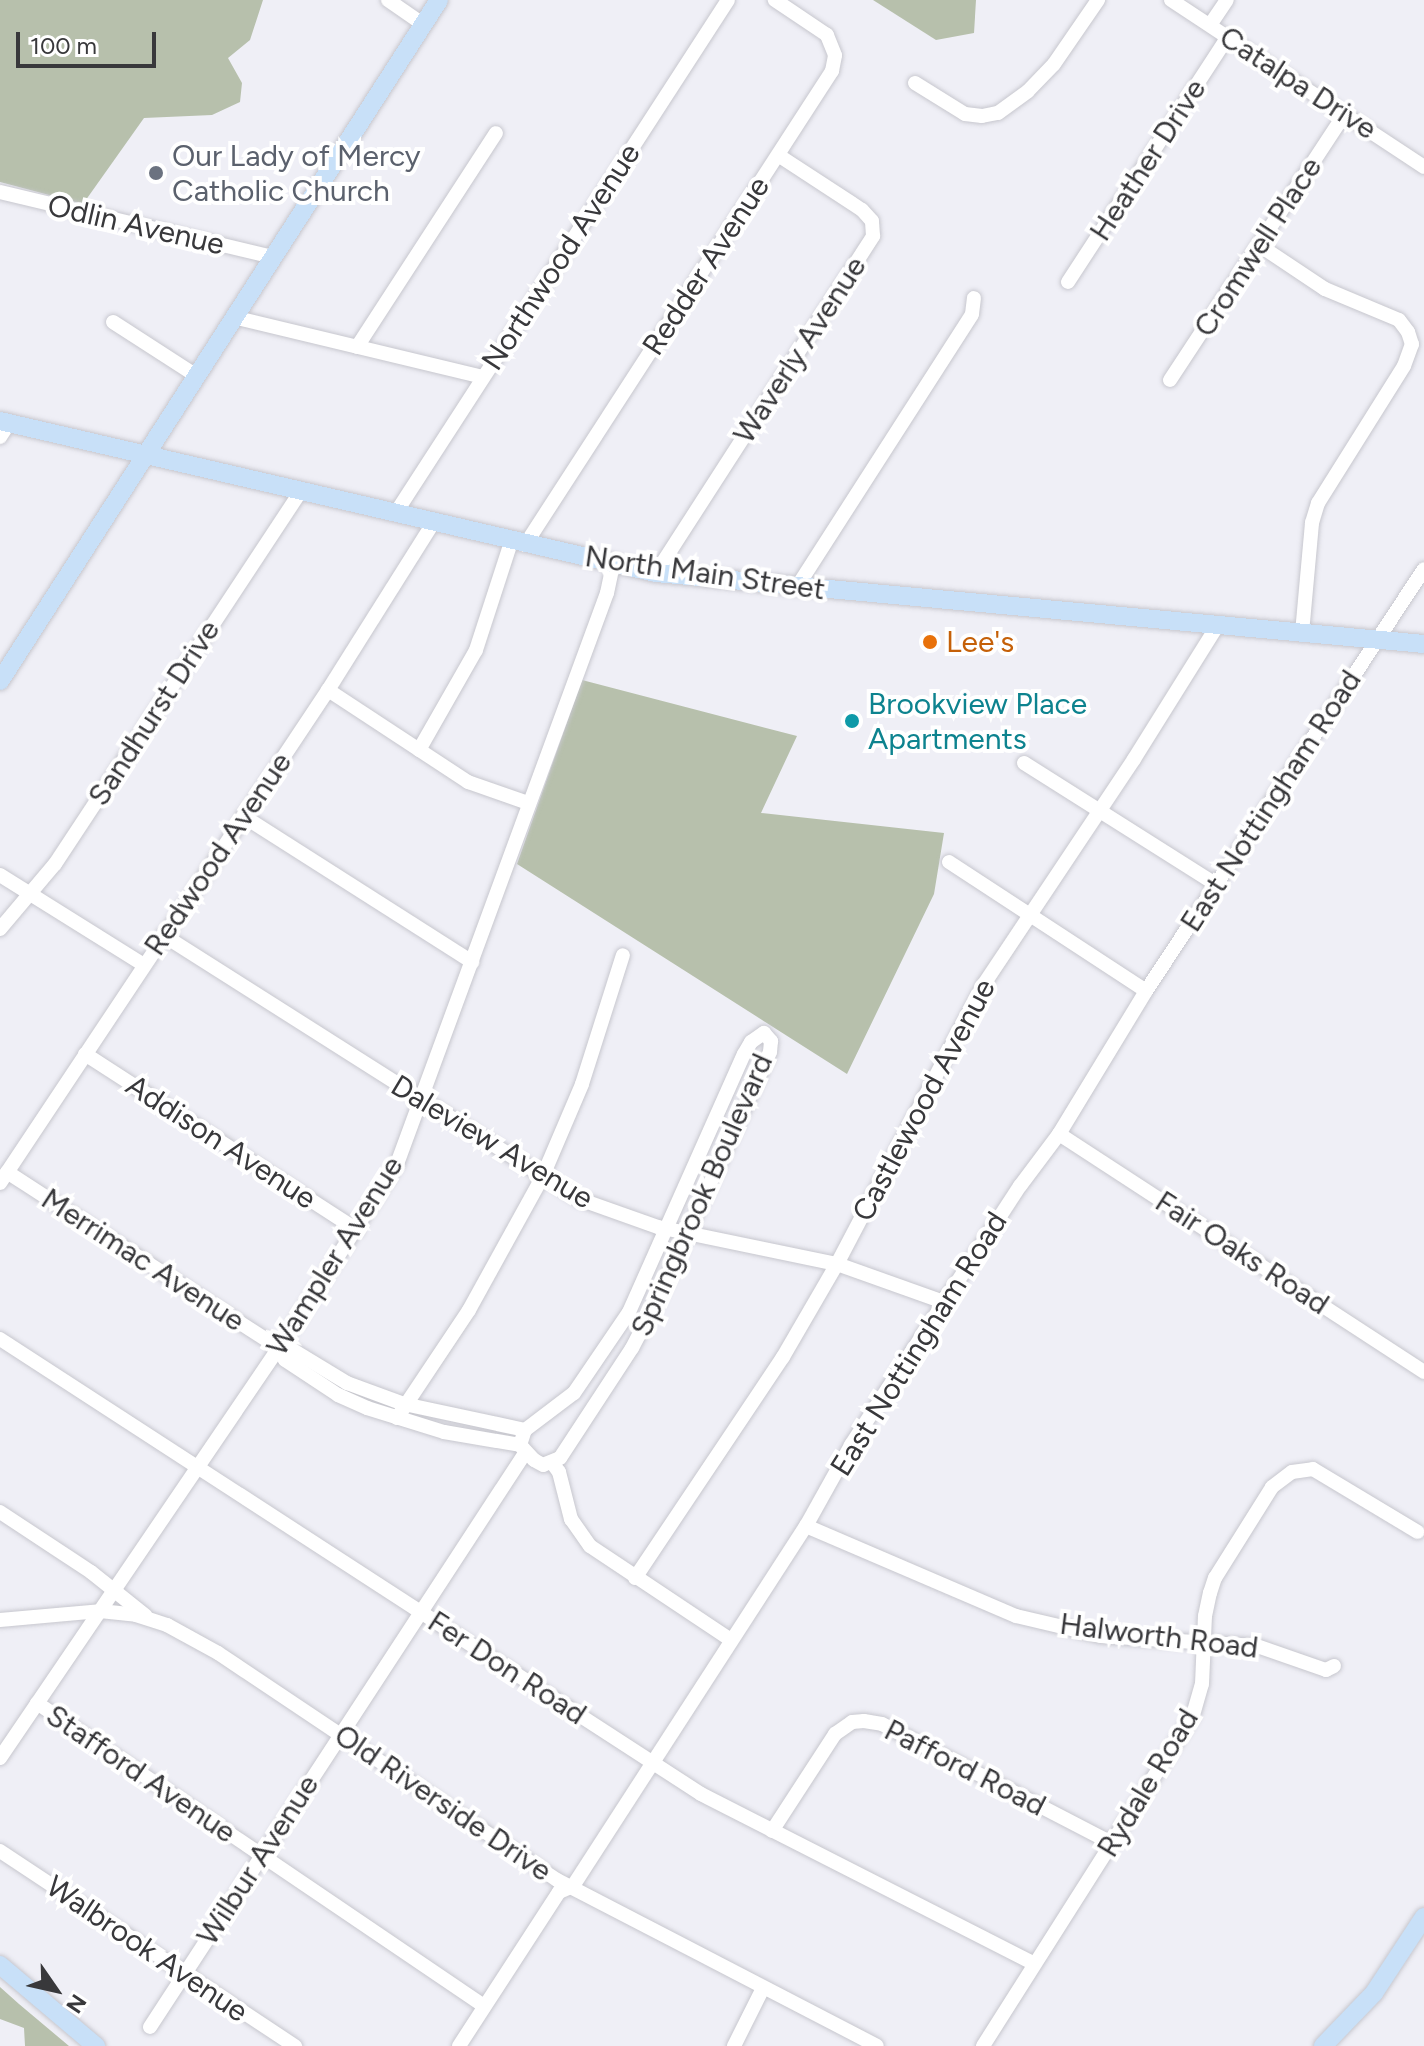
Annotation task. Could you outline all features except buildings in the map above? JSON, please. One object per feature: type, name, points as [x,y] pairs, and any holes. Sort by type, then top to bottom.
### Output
[{"type":"main road","points":[[0,681],[439,0]]},
{"type":"main road","name":"North Main Street","points":[[3,427],[146,455],[656,573],[1424,644]]},
{"type":"main road","points":[[1323,2046],[1374,1993],[1424,1917]]},
{"type":"main road","points":[[0,1965],[96,2046]]},
{"type":"street","points":[[388,0],[424,25]]},
{"type":"street","name":"Northwood Avenue","points":[[395,514],[728,0]]},
{"type":"street","name":"Redder Avenue","points":[[419,750],[476,650],[518,543],[832,71],[835,55],[827,35],[775,0]]},
{"type":"street","points":[[915,83],[965,114],[982,116],[998,113],[1028,91],[1054,64],[1098,0]]},
{"type":"street","name":"Catalpa Drive","points":[[1171,0],[1424,167]]},
{"type":"street","points":[[1210,25],[1227,0]]},
{"type":"street","name":"Heather Drive","points":[[1068,282],[1227,38]]},
{"type":"street","name":"Cromwell Place","points":[[1170,380],[1345,114]]},
{"type":"street","points":[[357,347],[496,133]]},
{"type":"street","name":"Waverly Avenue","points":[[656,573],[873,236],[872,221],[862,210],[778,155]]},
{"type":"street","name":"Odlin Avenue","points":[[0,192],[272,257]]},
{"type":"street","points":[[1259,245],[1325,289],[1399,320],[1412,344],[1404,366],[1318,503],[1312,523],[1302,632]]},
{"type":"street","points":[[797,587],[972,314],[974,298]]},
{"type":"street","points":[[233,317],[482,377]]},
{"type":"street","points":[[113,322],[195,375]]},
{"type":"street","name":"Sandhurst Drive","points":[[0,929],[32,895],[301,491]]},
{"type":"street","name":"Redwood Avenue","points":[[4,1178],[328,690],[433,523]]},
{"type":"street","name":"Wampler Avenue","points":[[0,1758],[279,1348],[397,1164],[607,593],[613,565]]},
{"type":"street","name":"East Nottingham Road","points":[[459,2046],[559,1892],[573,1886],[806,1526],[851,1445],[1059,1134],[1146,991],[1424,569]]},
{"type":"street","name":"Castlewood Avenue","points":[[635,1578],[739,1428],[837,1264],[957,1032],[1028,914],[1101,809],[1217,626]]},
{"type":"street","points":[[328,690],[468,782],[528,803]]},
{"type":"street","points":[[1024,763],[1217,885]]},
{"type":"street","points":[[243,816],[472,962]]},
{"type":"street","points":[[949,862],[1146,991]]},
{"type":"street","points":[[0,875],[144,965]]},
{"type":"street","name":"Daleview Avenue","points":[[163,935],[542,1178],[604,1210],[667,1228],[837,1264],[944,1302]]},
{"type":"street","points":[[401,1411],[469,1310],[542,1178],[582,1084],[623,955]]},
{"type":"street","name":"Springbrook Boulevard","points":[[525,1430],[574,1393],[602,1357],[629,1312],[744,1054],[751,1042],[764,1033],[771,1041],[770,1052],[688,1232],[626,1358],[553,1464]]},
{"type":"street","name":"Addison Avenue","points":[[85,1054],[357,1230]]},
{"type":"street","name":"Fair Oaks Road","points":[[1059,1134],[1424,1372]]},
{"type":"street","name":"Merrimac Avenue","points":[[4,1178],[279,1348],[291,1349],[347,1383],[444,1432],[522,1449]]},
{"type":"street","name":"Fer Don Road","points":[[0,1339],[701,1794],[1034,1964]]},
{"type":"street","name":"Merrimac Avenue","points":[[401,1411],[525,1430]]},
{"type":"street","points":[[525,1430],[522,1449],[543,1465],[553,1464],[579,1532],[600,1555],[731,1640]]},
{"type":"street","name":"Wilbur Avenue","points":[[150,2027],[522,1449]]},
{"type":"street","name":"Rydale Road","points":[[983,2046],[1193,1715],[1202,1684],[1207,1604],[1215,1578],[1272,1487],[1297,1470],[1313,1469],[1325,1473],[1418,1532]]},
{"type":"street","points":[[0,1512],[115,1590],[150,1619]]},
{"type":"street","name":"Halworth Road","points":[[806,1526],[1016,1616],[1101,1636],[1257,1646],[1326,1670],[1334,1666]]},
{"type":"street","name":"Old Riverside Drive","points":[[0,1620],[100,1611],[150,1619],[218,1653],[557,1880],[877,2046]]},
{"type":"street","name":"Stafford Avenue","points":[[37,1703],[484,2006]]},
{"type":"street","name":"Pafford Road","points":[[772,1831],[835,1734],[852,1722],[864,1721],[882,1724],[1112,1843]]},
{"type":"street","name":"Walbrook Avenue","points":[[0,1851],[295,2046]]},
{"type":"street","points":[[734,2046],[763,1988]]},
{"type":"green space","points":[[0,0],[263,0],[250,40],[228,58],[242,83],[240,102],[212,115],[144,118],[83,204],[0,182]]},
{"type":"green space","points":[[873,0],[976,0],[974,33],[936,40]]},
{"type":"green space","points":[[582,680],[797,736],[761,813],[944,833],[934,894],[847,1074],[517,864]]},
{"type":"green space","points":[[0,1987],[69,2046],[25,2046],[24,2028],[0,2019]]},
{"type":"place","name":"Our Lady of Mercy Catholic Church","points":[[156,173]]},
{"type":"place","name":"Lee's","points":[[930,642]]},
{"type":"place","name":"Brookview Place Apartments","points":[[852,721]]}]
